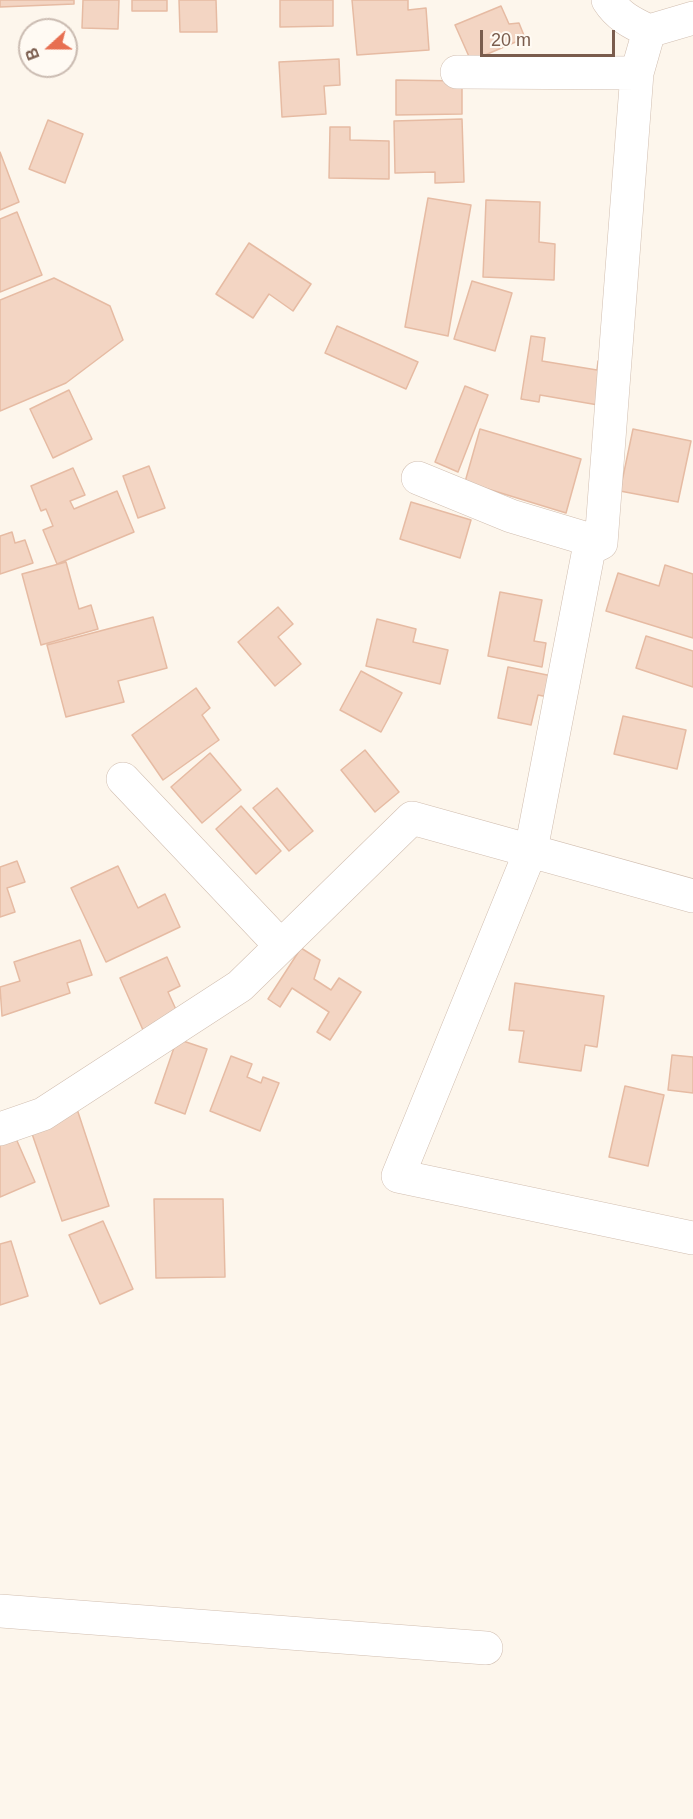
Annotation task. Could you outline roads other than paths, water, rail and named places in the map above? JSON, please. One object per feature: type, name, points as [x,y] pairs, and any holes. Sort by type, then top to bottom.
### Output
[{"type":"street","points":[[608,0],[615,10],[630,22],[649,31],[693,18]]},
{"type":"street","points":[[601,543],[637,73],[649,31]]},
{"type":"street","points":[[457,72],[637,73]]},
{"type":"street","points":[[418,478],[511,516],[601,543]]},
{"type":"street","points":[[601,543],[589,549],[531,850],[398,1176],[693,1238]]},
{"type":"street","points":[[123,779],[281,946]]},
{"type":"street","points":[[0,1129],[43,1114],[240,986],[412,818],[693,896]]},
{"type":"street","points":[[0,1611],[486,1648]]}]
